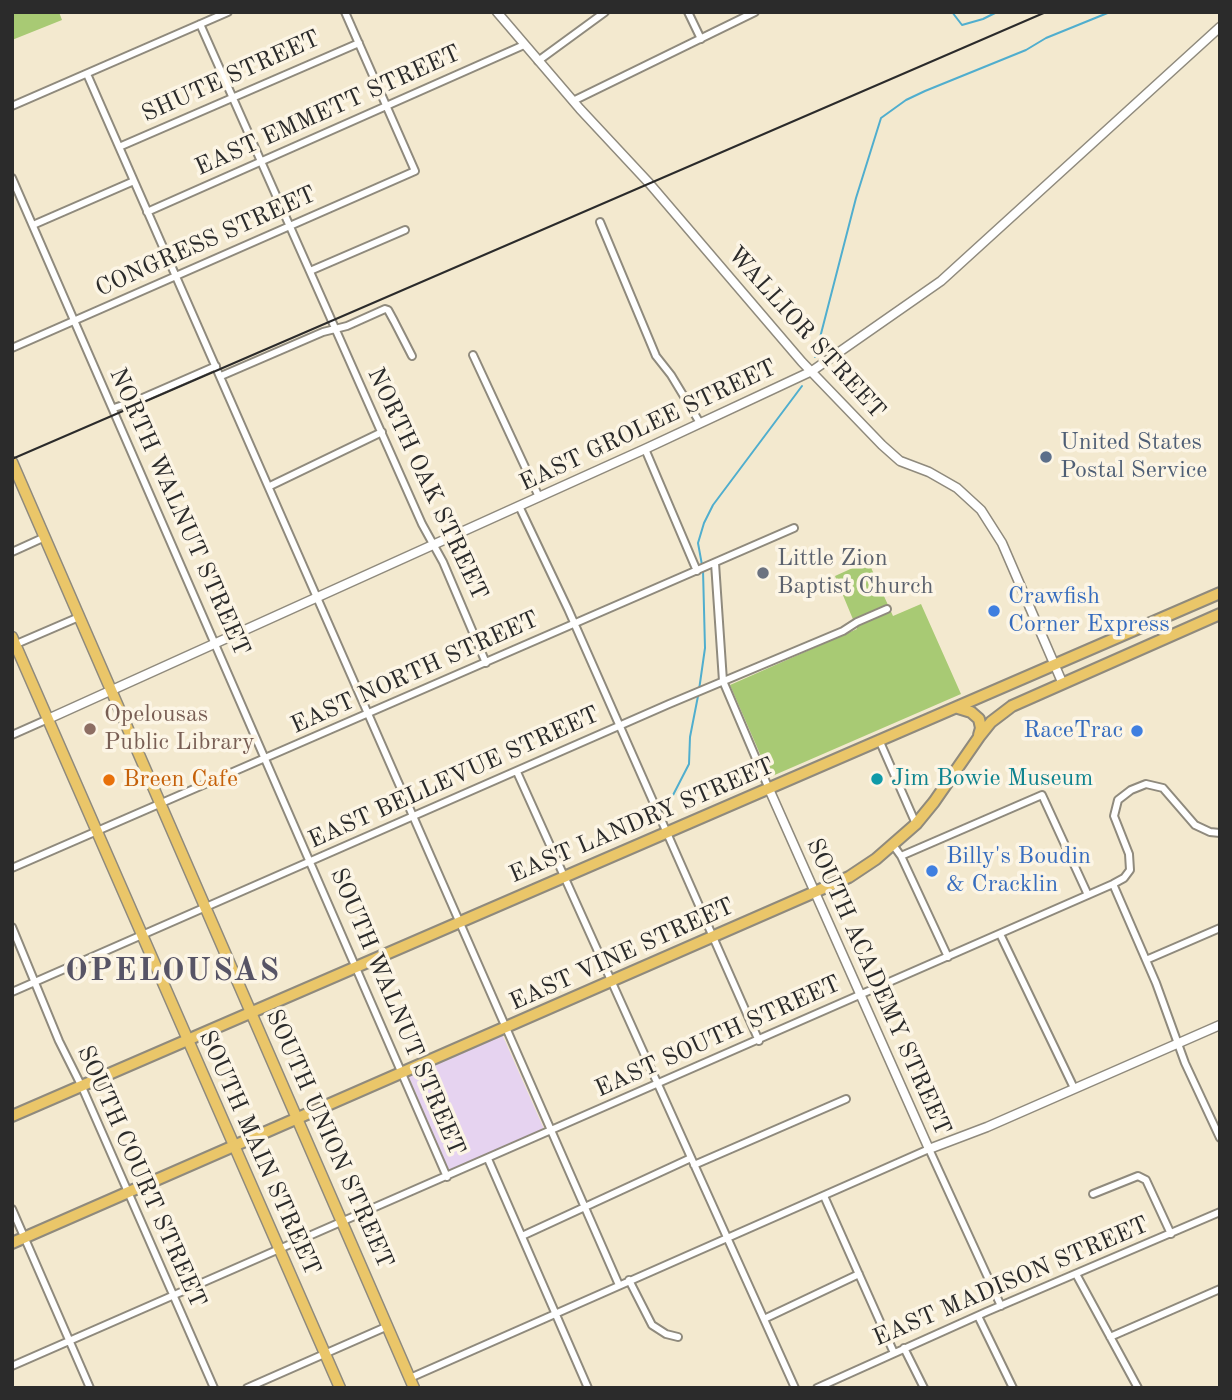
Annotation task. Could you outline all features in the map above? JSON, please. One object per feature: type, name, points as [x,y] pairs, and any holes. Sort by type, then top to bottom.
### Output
[{"type":"highway","name":"EAST LANDRY STREET","points":[[12,1116],[1220,593]]},
{"type":"highway","name":"EAST VINE STREET","points":[[12,1243],[849,877],[893,845],[916,824],[991,722],[1012,706],[1220,614]]},
{"type":"highway","points":[[958,708],[971,712],[979,719],[979,737]]},
{"type":"main road","name":"SOUTH UNION STREET","points":[[12,462],[412,1383]]},
{"type":"main road","name":"SOUTH MAIN STREET","points":[[13,642],[340,1388]]},
{"type":"street","points":[[12,106],[228,12]]},
{"type":"street","points":[[345,12],[386,107]]},
{"type":"street","name":"WALLIOR STREET","points":[[497,12],[812,371],[893,456],[907,465],[943,479],[976,504],[1002,542],[1062,682]]},
{"type":"street","points":[[538,61],[605,12]]},
{"type":"street","points":[[688,12],[701,39]]},
{"type":"street","points":[[573,101],[755,12]]},
{"type":"street","name":"NORTH OAK STREET","points":[[200,24],[486,663]]},
{"type":"street","name":"EAST GROLEE STREET","points":[[12,735],[812,371],[941,281],[1220,27]]},
{"type":"street","name":"SHUTE STREET","points":[[119,147],[359,43]]},
{"type":"street","name":"EAST EMMETT STREET","points":[[147,212],[524,45]]},
{"type":"street","points":[[87,74],[619,1285]]},
{"type":"street","name":"CONGRESS STREET","points":[[12,348],[415,171],[386,107]]},
{"type":"street","name":"NORTH WALNUT STREET","points":[[12,178],[311,862]]},
{"type":"street","points":[[33,225],[134,181]]},
{"type":"street","points":[[600,222],[656,356],[671,375],[700,423]]},
{"type":"street","points":[[310,271],[405,230]]},
{"type":"street","points":[[114,408],[376,312],[388,310],[412,356]]},
{"type":"street","points":[[473,355],[539,497]]},
{"type":"street","points":[[270,486],[382,432]]},
{"type":"street","points":[[645,449],[701,569]]},
{"type":"street","points":[[519,506],[621,726],[759,1041]]},
{"type":"street","name":"EAST NORTH STREET","points":[[12,868],[794,528]]},
{"type":"street","points":[[12,552],[45,537]]},
{"type":"street","name":"SOUTH ACADEMY STREET","points":[[715,563],[723,681],[859,996],[1001,1306]]},
{"type":"street","name":"EAST BELLEVUE STREET","points":[[12,992],[723,681],[844,631],[887,609]]},
{"type":"street","points":[[13,642],[79,617]]},
{"type":"street","points":[[880,742],[916,824]]},
{"type":"street","points":[[517,772],[795,1388]]},
{"type":"street","points":[[1220,833],[1195,825],[1163,788],[1146,784],[1131,790],[1118,800],[1114,816],[1129,853],[1130,870],[1114,884],[1178,1043],[1220,1138]]},
{"type":"street","points":[[901,856],[1042,795],[1088,895]]},
{"type":"street","points":[[893,845],[901,856],[948,957]]},
{"type":"street","name":"SOUTH WALNUT STREET","points":[[311,862],[447,1177]]},
{"type":"street","name":"EAST SOUTH STREET","points":[[12,1366],[1114,884]]},
{"type":"street","name":"SOUTH COURT STREET","points":[[12,927],[59,1041],[82,1087],[214,1388]]},
{"type":"street","points":[[1146,960],[1220,928]]},
{"type":"street","points":[[1000,934],[1074,1088]]},
{"type":"street","points":[[412,1383],[555,1312],[1220,1025]]},
{"type":"street","points":[[522,1236],[584,1207],[846,1099]]},
{"type":"street","points":[[488,1159],[588,1388]]},
{"type":"street","points":[[1093,1194],[1138,1176],[1146,1180],[1171,1234]]},
{"type":"street","points":[[824,1196],[894,1353]]},
{"type":"street","points":[[12,1209],[90,1388]]},
{"type":"street","name":"EAST MADISON STREET","points":[[817,1388],[1220,1212]]},
{"type":"street","points":[[764,1319],[859,1274]]},
{"type":"street","points":[[1076,1274],[1138,1388]]},
{"type":"street","points":[[629,1280],[653,1325],[666,1334],[678,1337]]},
{"type":"street","points":[[1110,1337],[1220,1290]]},
{"type":"street","points":[[978,1316],[1013,1388]]},
{"type":"street","points":[[247,1388],[388,1326]]},
{"type":"street","points":[[904,1348],[924,1388]]},
{"type":"shaded area","points":[[502,1034],[544,1129],[449,1171],[408,1075]]},
{"type":"green space","points":[[12,12],[59,12],[62,20],[12,40]]},
{"type":"green space","points":[[868,561],[893,616],[921,604],[961,694],[770,777],[730,685],[857,629],[835,576]]},
{"type":"waterway","points":[[952,12],[962,25],[997,12]]},
{"type":"waterway","points":[[815,357],[856,198],[881,118],[906,100],[925,91],[1110,12]]},
{"type":"waterway","points":[[702,565],[698,543],[713,505],[802,386]]},
{"type":"waterway","points":[[699,690],[705,648],[703,570]]},
{"type":"waterway","points":[[671,799],[689,764],[690,737],[698,696]]},
{"type":"railway","points":[[12,459],[1046,12]]},
{"type":"place","name":"United States Postal Service","points":[[1046,457]]},
{"type":"place","name":"Little Zion Baptist Church","points":[[763,573]]},
{"type":"place","name":"Crawfish Corner Express","points":[[994,611]]},
{"type":"place","name":"Opelousas Public Library","points":[[90,729]]},
{"type":"place","name":"RaceTrac","points":[[1137,731]]},
{"type":"place","name":"Jim Bowie Museum","points":[[877,779]]},
{"type":"place","name":"Breen Cafe","points":[[109,780]]},
{"type":"place","name":"Billy's Boudin & Cracklin","points":[[932,871]]},
{"type":"district","name":"OPELOUSAS","points":[[173,972]]}]
